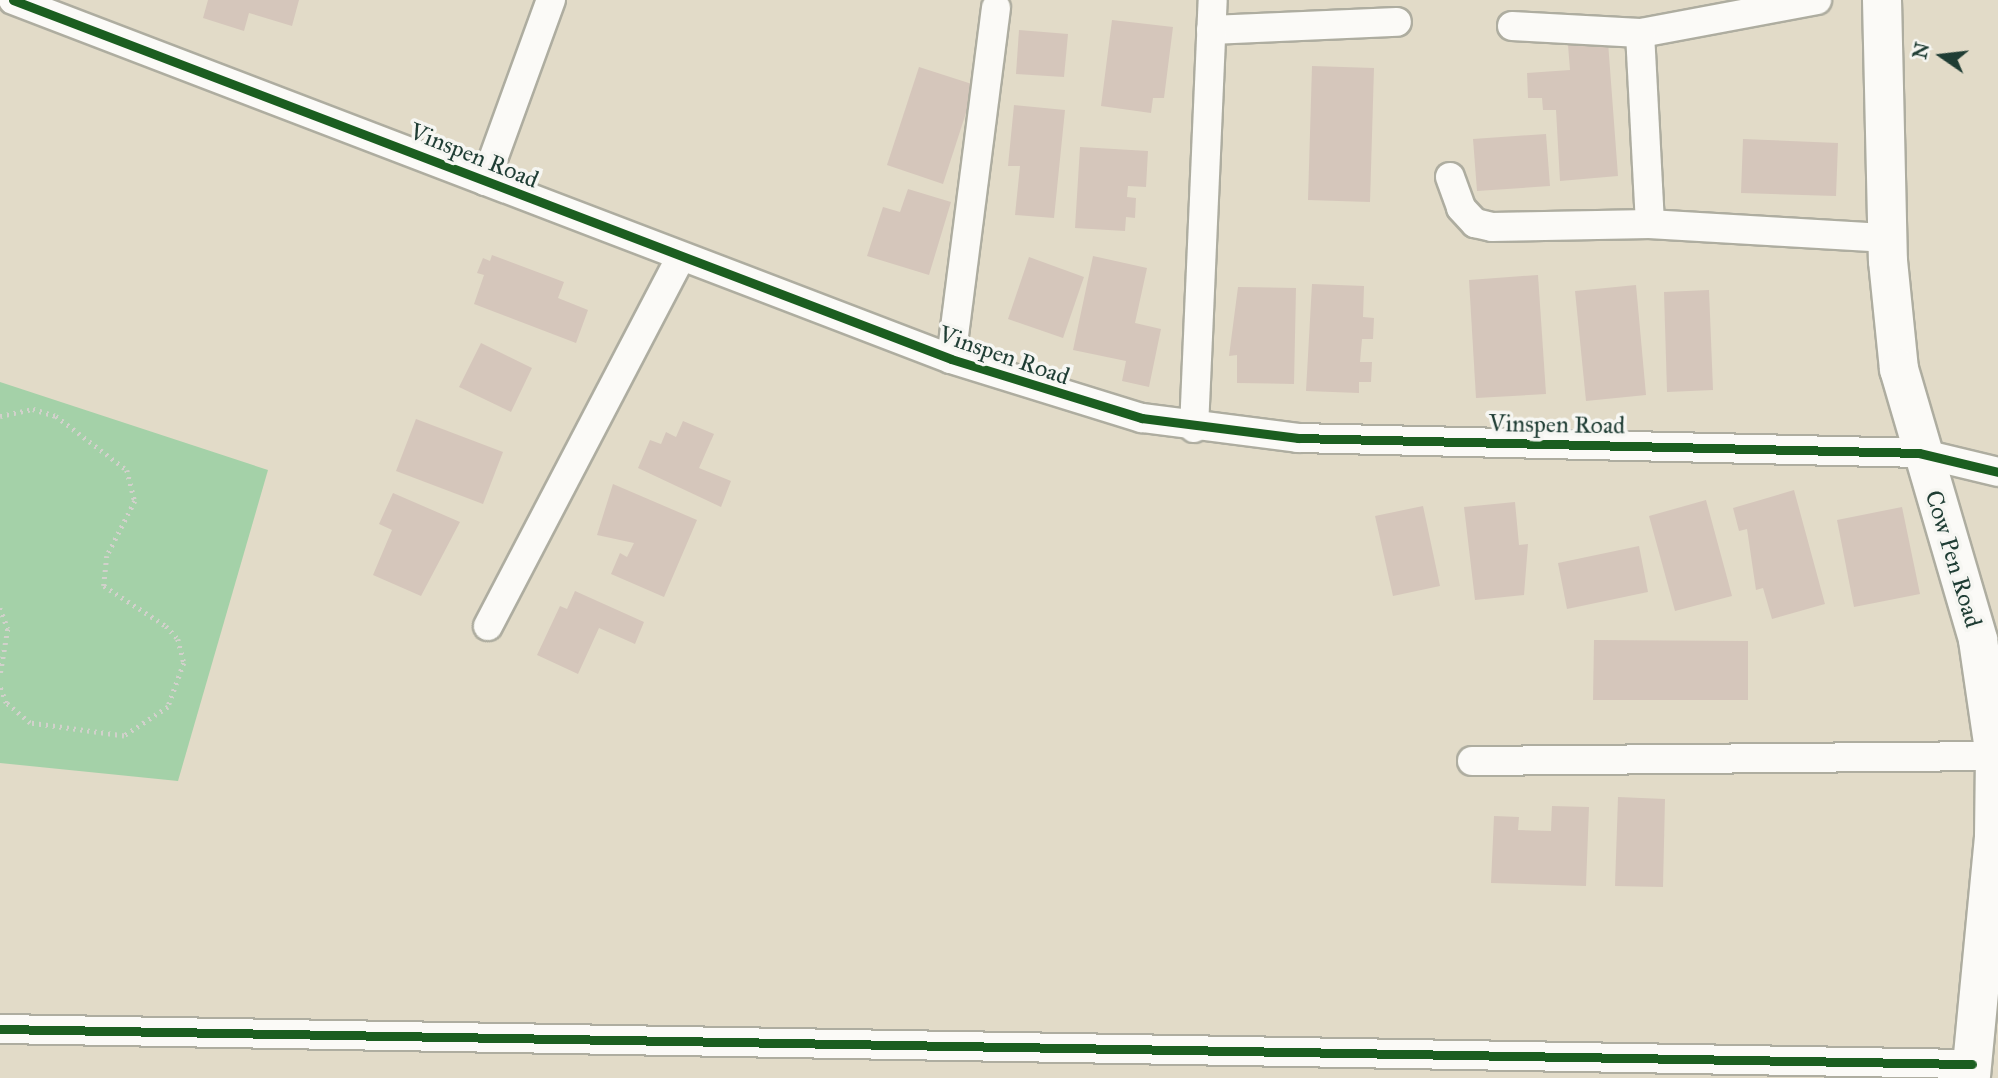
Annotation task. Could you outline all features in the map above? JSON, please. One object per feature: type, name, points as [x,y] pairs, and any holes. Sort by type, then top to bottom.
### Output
[{"type":"main road","name":"Cow Pen Road","points":[[1882,0],[1887,238],[1899,369],[1919,453],[1978,640],[1995,757],[1991,954],[1972,1071]]},
{"type":"street","name":"Vinspen Road","points":[[13,0],[680,258],[951,359],[1063,396],[1194,428],[1298,438],[1919,453],[1998,472]]},
{"type":"street","points":[[485,181],[551,0]]},
{"type":"street","points":[[1194,428],[1213,0]]},
{"type":"street","points":[[1512,26],[1640,33],[1817,0]]},
{"type":"street","points":[[951,359],[996,8]]},
{"type":"street","points":[[1211,30],[1397,22]]},
{"type":"street","points":[[1640,33],[1650,225]]},
{"type":"street","points":[[1450,177],[1461,208],[1475,223],[1492,227],[1650,225],[1887,238]]},
{"type":"street","points":[[488,626],[680,258]]},
{"type":"street","points":[[1472,761],[1995,757]]},
{"type":"street","points":[[0,1029],[1972,1071]]},
{"type":"path","points":[[0,416],[33,409],[56,416],[127,470],[135,501],[107,556],[104,586],[166,626],[178,639],[184,663],[168,707],[124,736],[30,723],[6,703],[0,687]]},
{"type":"path","points":[[0,608],[8,629],[0,677]]},
{"type":"green space","points":[[0,382],[268,470],[178,781],[0,763]]},
{"type":"building","points":[[208,0],[299,0],[292,26],[249,13],[244,31],[203,18]]},
{"type":"building","points":[[1112,20],[1173,27],[1164,98],[1153,98],[1151,113],[1101,106]]},
{"type":"building","points":[[1019,30],[1068,34],[1064,77],[1016,74]]},
{"type":"building","points":[[1608,42],[1618,176],[1560,181],[1556,110],[1543,110],[1542,98],[1528,98],[1527,73],[1570,70],[1568,45]]},
{"type":"building","points":[[1312,66],[1374,68],[1370,202],[1308,200]]},
{"type":"building","points":[[919,67],[975,85],[943,184],[887,165]]},
{"type":"building","points":[[1014,105],[1065,110],[1054,218],[1015,215],[1020,166],[1008,166]]},
{"type":"building","points":[[1546,134],[1550,186],[1477,191],[1473,139]]},
{"type":"building","points":[[1743,139],[1838,143],[1836,196],[1741,193]]},
{"type":"building","points":[[1080,147],[1148,151],[1146,187],[1128,186],[1127,197],[1136,198],[1135,218],[1126,217],[1125,231],[1075,228]]},
{"type":"building","points":[[908,189],[951,202],[929,275],[867,256],[883,207],[900,212]]},
{"type":"building","points":[[492,255],[564,282],[558,298],[588,310],[576,343],[474,304],[484,275],[477,273],[483,258],[490,261]]},
{"type":"building","points":[[1093,256],[1147,268],[1135,323],[1161,329],[1149,387],[1122,381],[1126,361],[1073,350]]},
{"type":"building","points":[[1029,257],[1084,277],[1063,338],[1008,319]]},
{"type":"building","points":[[1538,275],[1546,394],[1476,398],[1469,280]]},
{"type":"building","points":[[1312,284],[1364,286],[1363,317],[1374,318],[1373,339],[1362,339],[1360,362],[1372,362],[1371,382],[1359,382],[1359,393],[1306,391]]},
{"type":"building","points":[[1636,285],[1646,395],[1586,401],[1575,291]]},
{"type":"building","points":[[1238,287],[1296,288],[1294,384],[1237,383],[1237,355],[1229,356]]},
{"type":"building","points":[[1709,290],[1713,390],[1667,392],[1664,292]]},
{"type":"building","points":[[481,343],[532,368],[511,412],[459,387]]},
{"type":"building","points":[[416,419],[503,452],[483,504],[396,471]]},
{"type":"building","points":[[683,421],[714,434],[699,468],[731,481],[721,507],[638,468],[650,440],[661,444],[666,432],[676,437]]},
{"type":"building","points":[[613,484],[697,520],[664,597],[611,574],[620,553],[627,557],[634,543],[597,535]]},
{"type":"building","points":[[1794,490],[1825,604],[1772,619],[1763,588],[1756,590],[1747,529],[1739,531],[1733,508]]},
{"type":"building","points":[[393,493],[460,522],[421,596],[373,575],[392,530],[379,524]]},
{"type":"building","points":[[1706,500],[1732,596],[1675,611],[1649,516]]},
{"type":"building","points":[[1515,502],[1519,545],[1528,544],[1524,595],[1475,600],[1464,507]]},
{"type":"building","points":[[1423,506],[1440,586],[1393,596],[1375,516]]},
{"type":"building","points":[[1902,507],[1920,594],[1854,607],[1837,520]]},
{"type":"building","points":[[1639,546],[1648,592],[1567,609],[1558,563]]},
{"type":"building","points":[[575,591],[644,622],[635,644],[599,628],[578,674],[537,655],[560,606],[567,609]]},
{"type":"building","points":[[1594,640],[1748,641],[1748,700],[1593,700]]},
{"type":"building","points":[[1618,797],[1665,799],[1663,887],[1615,886]]},
{"type":"building","points":[[1552,806],[1589,807],[1586,886],[1491,883],[1494,816],[1519,817],[1518,830],[1551,831]]},
{"type":"cycle path","points":[[13,0],[951,359],[1142,418],[1298,438],[1919,453],[1998,472]]},
{"type":"cycle path","points":[[0,1029],[1972,1064]]}]
